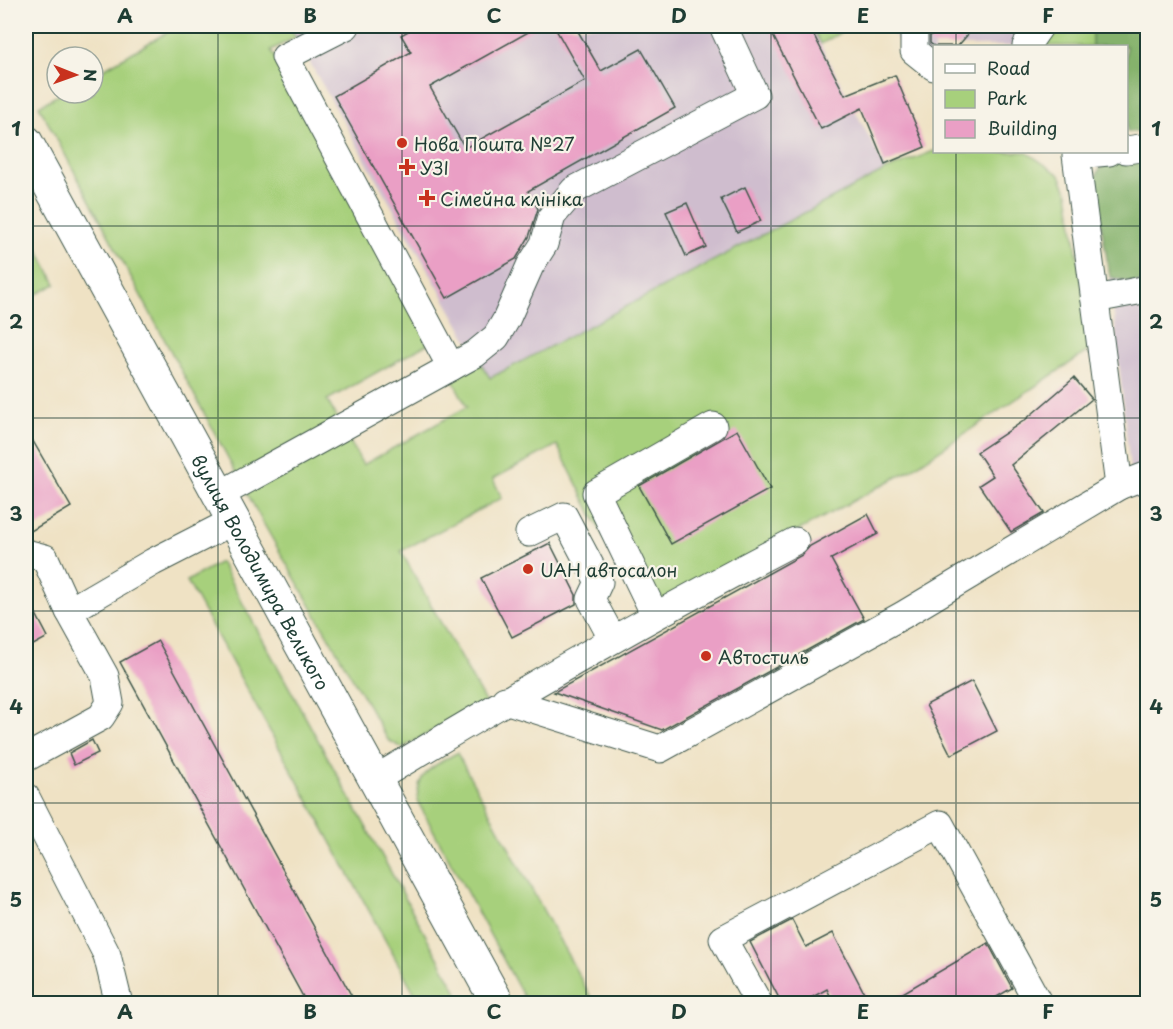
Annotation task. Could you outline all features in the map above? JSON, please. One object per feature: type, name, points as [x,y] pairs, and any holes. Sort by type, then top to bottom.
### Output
[{"type":"main road","name":"вулиця Володимира Великого","points":[[26,142],[498,1004]]},
{"type":"lane","points":[[346,26],[285,57],[451,367]]},
{"type":"lane","points":[[69,611],[153,562],[226,508],[451,367],[476,354],[496,337],[544,244],[552,216],[574,190],[755,95],[723,26]]},
{"type":"lane","points":[[914,26],[914,51],[933,66]]},
{"type":"lane","points":[[1027,45],[1040,26]]},
{"type":"lane","points":[[1128,150],[1148,147]]},
{"type":"lane","points":[[1069,153],[1095,299],[1119,486]]},
{"type":"lane","points":[[1095,299],[1148,289]]},
{"type":"lane","points":[[655,615],[596,493],[713,426]]},
{"type":"lane","points":[[505,700],[660,748],[903,615],[1119,486],[1148,475]]},
{"type":"lane","points":[[529,533],[564,516],[599,582],[591,599],[612,638]]},
{"type":"lane","points":[[374,780],[612,638],[795,541]]},
{"type":"lane","points":[[26,553],[45,558],[69,611],[105,676],[110,703],[101,717],[26,758]]},
{"type":"lane","points":[[26,796],[107,956],[119,1004]]},
{"type":"lane","points":[[759,1004],[723,939],[940,824],[1039,1004]]},
{"type":"shaded area","points":[[289,26],[811,26],[886,170],[490,379]]},
{"type":"shaded area","points":[[885,26],[1055,26],[1042,45],[933,45],[933,75]]},
{"type":"shaded area","points":[[1110,277],[1134,283],[1147,280],[1147,497],[1133,498]]},
{"type":"green space","points":[[178,26],[289,26],[296,37],[271,50],[433,341],[327,400],[363,465],[467,407],[447,369],[475,354],[490,378],[886,170],[933,151],[1027,153],[1060,175],[1068,193],[1087,319],[1088,351],[910,470],[643,615],[557,445],[493,479],[502,498],[401,551],[485,702],[402,748],[388,740],[262,521],[39,106],[45,102],[45,105],[105,105],[105,68]]},
{"type":"green space","points":[[811,26],[851,26],[821,44]]},
{"type":"green space","points":[[1055,26],[1092,26],[1092,45],[1042,45]]},
{"type":"green space","points":[[1092,26],[1147,26],[1147,131],[1128,132],[1128,45],[1092,45]]},
{"type":"green space","points":[[1147,159],[1147,280],[1134,283],[1110,277],[1094,181],[1100,168],[1109,163]]},
{"type":"green space","points":[[26,227],[56,284],[29,298],[26,291]]},
{"type":"green space","points":[[220,562],[463,1003],[420,1003],[187,581]]},
{"type":"green space","points":[[457,753],[594,1003],[527,1003],[418,802],[419,784],[423,777],[434,766]]},
{"type":"building","points":[[417,26],[539,26],[430,87],[465,148],[585,81],[554,26],[575,26],[601,71],[641,49],[675,108],[528,191],[538,209],[529,237],[516,259],[447,298],[334,96],[411,52],[401,35]]},
{"type":"building","points":[[768,26],[809,26],[845,95],[895,75],[925,147],[885,164],[862,108],[821,129]]},
{"type":"building","points":[[938,26],[975,26],[959,45],[933,45],[930,43],[930,36]]},
{"type":"building","points":[[745,187],[761,221],[737,232],[721,199]]},
{"type":"building","points":[[687,203],[706,247],[686,256],[666,212]]},
{"type":"building","points":[[1074,378],[1092,399],[1011,465],[1044,513],[1011,532],[979,485],[993,476],[977,452],[1025,420]]},
{"type":"building","points":[[26,429],[71,507],[26,534]]},
{"type":"building","points":[[737,430],[770,489],[671,544],[639,486]]},
{"type":"building","name":"Автостиль","points":[[868,514],[878,534],[831,559],[864,619],[662,730],[554,692],[802,555],[810,546]]},
{"type":"building","points":[[550,543],[576,595],[576,604],[512,637],[481,578]]},
{"type":"building","points":[[26,595],[48,637],[26,649]]},
{"type":"building","points":[[158,641],[356,1004],[307,1004],[120,662]]},
{"type":"building","points":[[972,681],[997,731],[951,755],[926,705]]},
{"type":"building","points":[[92,740],[98,753],[74,765],[69,753]]},
{"type":"building","points":[[792,920],[806,947],[833,933],[870,1004],[834,1004],[827,989],[800,1004],[782,1004],[750,942]]},
{"type":"building","points":[[988,943],[1012,988],[985,1004],[884,1004]]},
{"type":"place","name":"Нова Пошта №27","points":[[402,143]]},
{"type":"place","name":"УЗІ","points":[[407,167]]},
{"type":"place","name":"Сімейна клініка","points":[[427,198]]},
{"type":"place","name":"UAH автосалон","points":[[528,569]]},
{"type":"place","name":"Автостиль","points":[[706,656]]}]
